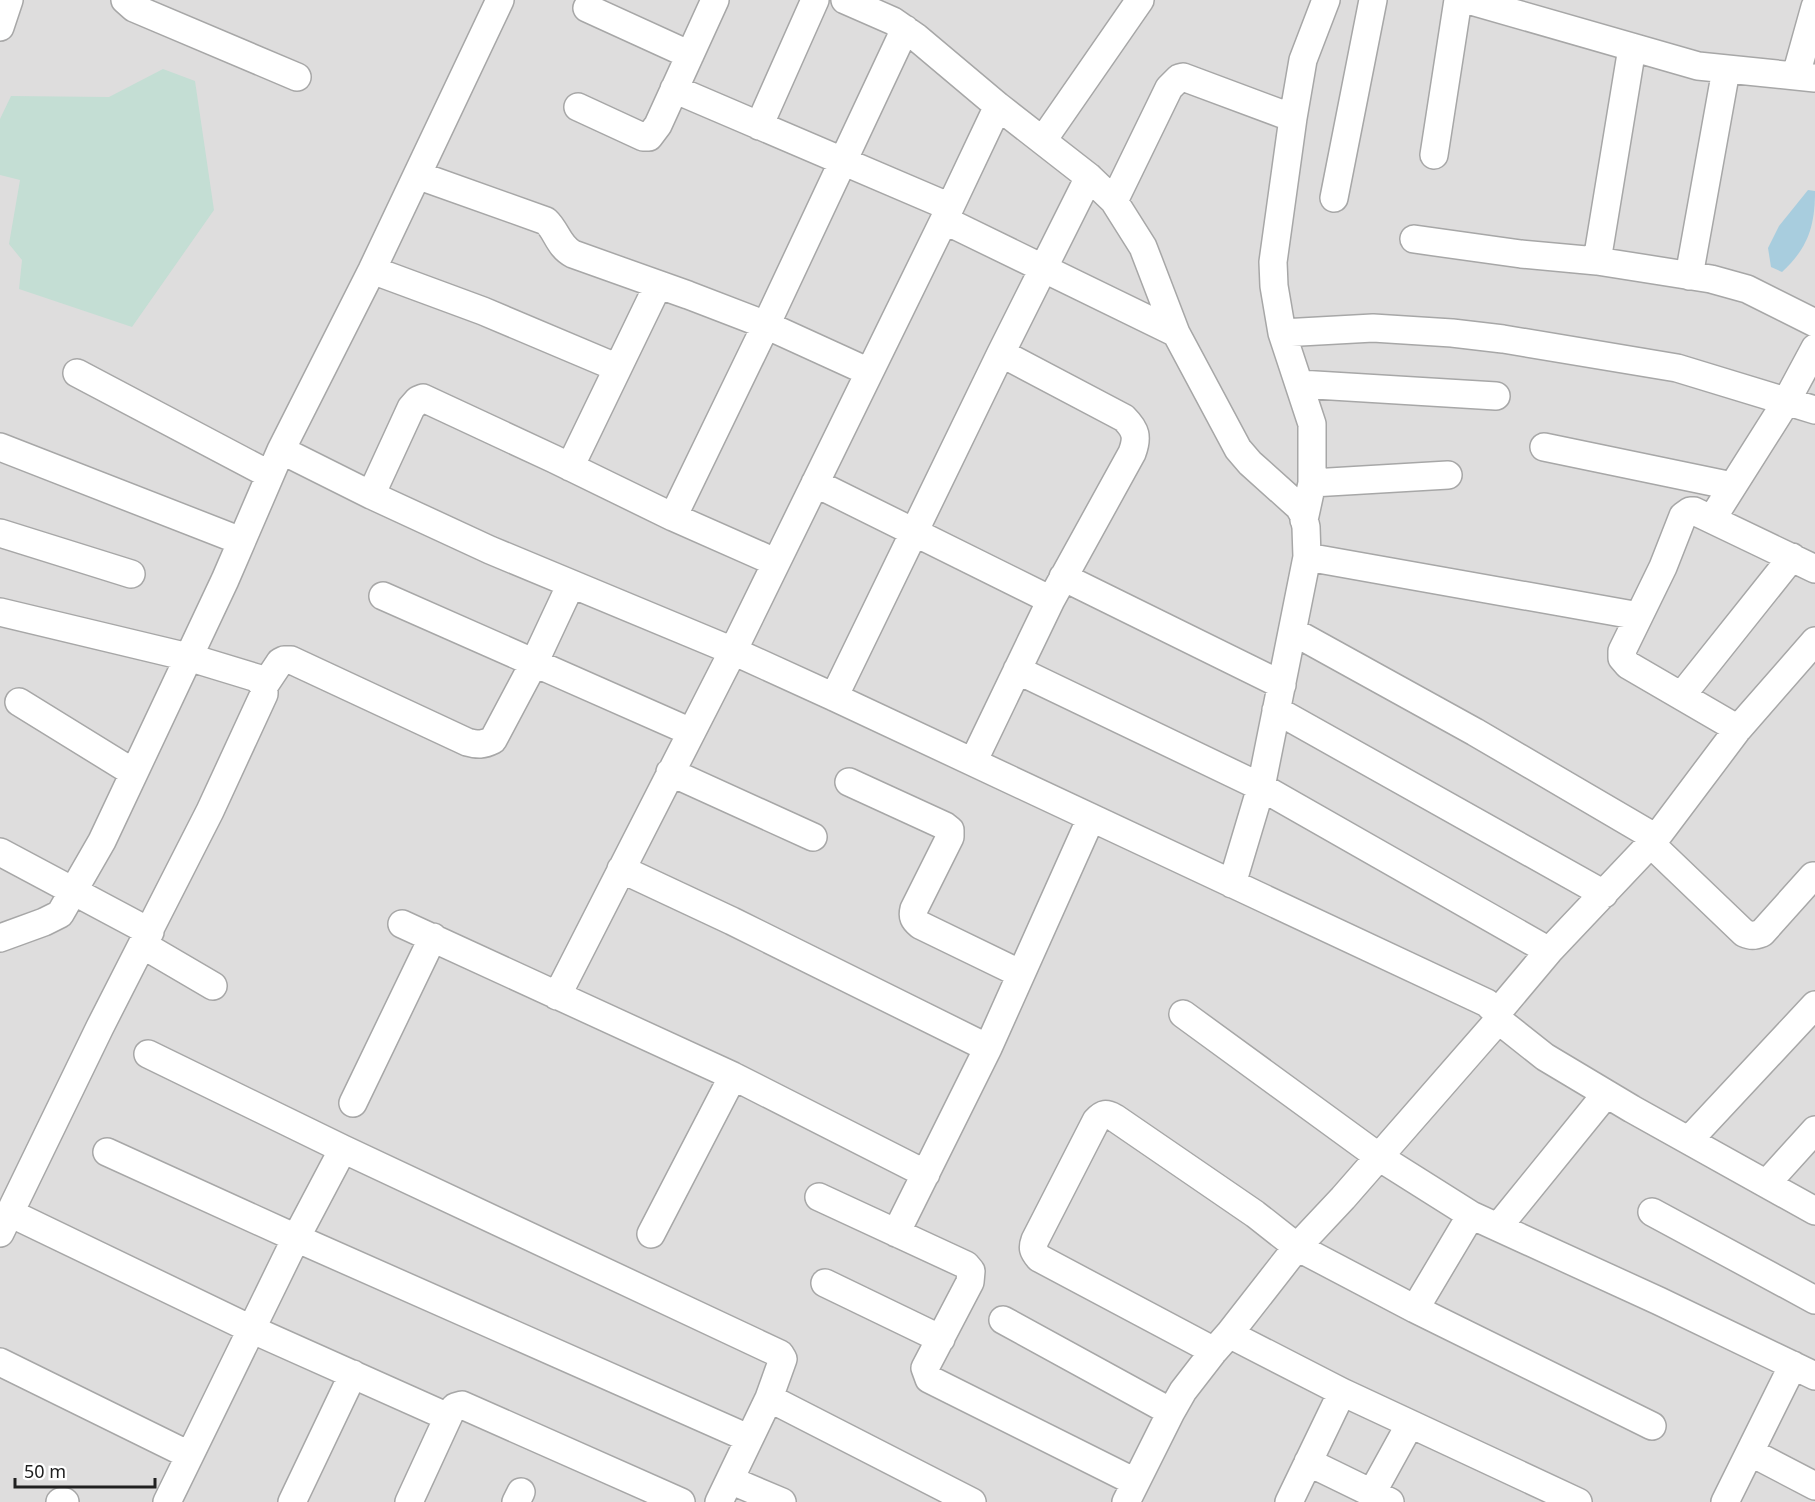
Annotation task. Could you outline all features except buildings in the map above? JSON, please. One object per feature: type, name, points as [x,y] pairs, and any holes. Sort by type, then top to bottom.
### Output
[{"type":"street","points":[[0,27],[9,0]]},
{"type":"street","points":[[125,0],[134,8],[297,77]]},
{"type":"street","points":[[0,938],[53,919],[60,914],[102,841],[225,580],[281,450],[372,270],[500,0]]},
{"type":"street","points":[[578,107],[643,137],[649,137],[658,125],[715,0]]},
{"type":"street","points":[[759,126],[815,0]]},
{"type":"street","points":[[845,0],[875,11],[905,29],[1089,177],[1114,201],[1143,247],[1176,333],[1238,449],[1250,463],[1299,507],[1304,520],[1307,557],[1294,632],[1261,787],[1232,884]]},
{"type":"street","points":[[1043,140],[1140,0]]},
{"type":"street","points":[[1304,520],[1312,483],[1312,424],[1282,333],[1274,286],[1273,262],[1303,60],[1326,0]]},
{"type":"street","points":[[1334,198],[1373,0]]},
{"type":"street","points":[[1434,155],[1473,1],[1698,66],[1805,76],[1815,7]]},
{"type":"street","points":[[587,8],[690,55]]},
{"type":"street","points":[[673,517],[766,326],[905,29]]},
{"type":"street","points":[[1597,261],[1632,48]]},
{"type":"street","points":[[1689,276],[1726,70]]},
{"type":"street","points":[[1114,201],[1169,88],[1179,78],[1184,77],[1293,118]]},
{"type":"street","points":[[674,89],[843,160],[947,213],[1043,268],[1176,333]]},
{"type":"street","points":[[557,996],[733,651],[998,106]]},
{"type":"street","points":[[417,175],[546,221],[551,225],[558,241],[566,251],[766,326],[869,372]]},
{"type":"street","points":[[834,697],[1089,177]]},
{"type":"street","points":[[1414,239],[1521,254],[1597,261],[1727,282],[1747,289],[1815,323]]},
{"type":"street","points":[[372,270],[483,311],[618,368]]},
{"type":"street","points":[[570,467],[658,285]]},
{"type":"street","points":[[1282,333],[1373,328],[1503,339],[1677,368],[1815,410]]},
{"type":"street","points":[[1712,519],[1786,402],[1815,348]]},
{"type":"street","points":[[973,762],[1057,589],[1132,453],[1137,439],[1135,432],[1124,418],[1001,353]]},
{"type":"street","points":[[77,374],[270,475]]},
{"type":"street","points":[[1299,384],[1496,396]]},
{"type":"street","points":[[371,495],[411,408],[423,398],[673,517],[775,562]]},
{"type":"street","points":[[0,447],[241,541]]},
{"type":"street","points":[[1544,447],[1732,486]]},
{"type":"street","points":[[281,450],[490,550],[733,651],[834,697],[1487,1003],[1497,1016],[1545,1057],[1606,1094],[1815,1211]]},
{"type":"street","points":[[1312,483],[1448,475]]},
{"type":"street","points":[[815,483],[915,532],[1057,589],[1279,698],[1604,894]]},
{"type":"street","points":[[1682,695],[1804,563],[1690,510],[1683,516],[1663,567],[1622,651],[1622,658],[1628,665],[1737,729]]},
{"type":"street","points":[[0,533],[131,574]]},
{"type":"street","points":[[1307,557],[1639,616]]},
{"type":"street","points":[[448,1417],[5,1223],[100,1027],[210,811],[264,694],[264,686],[280,662],[291,660],[477,745],[484,744],[493,740],[535,661],[571,584]]},
{"type":"street","points":[[383,596],[535,661],[691,732]]},
{"type":"street","points":[[0,612],[188,657],[257,678],[264,686]]},
{"type":"street","points":[[1294,632],[1475,732],[1653,841],[1744,933],[1755,936],[1762,933],[1813,876]]},
{"type":"street","points":[[819,1197],[966,1265],[970,1271],[970,1282],[925,1368],[929,1379],[1131,1492],[1183,1391],[1297,1246],[1495,1024],[1497,1016],[1550,951],[1653,841],[1737,729],[1815,641]]},
{"type":"street","points":[[1017,670],[1261,787],[1550,951]]},
{"type":"street","points":[[19,702],[134,773]]},
{"type":"street","points":[[670,772],[813,837]]},
{"type":"street","points":[[849,782],[950,830],[950,837],[914,909],[912,916],[914,920],[1021,974]]},
{"type":"street","points":[[896,1233],[988,1048],[1090,818]]},
{"type":"street","points":[[0,852],[74,891],[146,938],[213,986]]},
{"type":"street","points":[[621,869],[732,921],[988,1048]]},
{"type":"street","points":[[402,924],[733,1076],[926,1174]]},
{"type":"street","points":[[352,1103],[433,937]]},
{"type":"street","points":[[1689,1140],[1815,1005]]},
{"type":"street","points":[[1183,1014],[1378,1157],[1471,1215],[1804,1371],[1750,1452],[1725,1502]]},
{"type":"street","points":[[148,1054],[343,1149],[776,1351],[783,1359],[769,1398],[748,1438],[725,1491],[782,1502]]},
{"type":"street","points":[[651,1234],[733,1076]]},
{"type":"street","points":[[1498,1227],[1606,1094]]},
{"type":"street","points":[[1578,1502],[1342,1392],[1222,1343],[1039,1258],[1032,1248],[1035,1240],[1096,1121],[1103,1114],[1115,1118],[1255,1214],[1297,1246],[1414,1309],[1652,1426]]},
{"type":"street","points":[[1767,1183],[1815,1130]]},
{"type":"street","points":[[167,1502],[296,1238],[343,1149]]},
{"type":"street","points":[[107,1152],[748,1438]]},
{"type":"street","points":[[1652,1212],[1815,1300]]},
{"type":"street","points":[[1414,1309],[1471,1215]]},
{"type":"street","points":[[825,1282],[941,1339]]},
{"type":"street","points":[[1003,1320],[1171,1412]]},
{"type":"street","points":[[0,1362],[189,1455]]},
{"type":"street","points":[[292,1502],[353,1374]]},
{"type":"street","points":[[1289,1502],[1342,1392]]},
{"type":"street","points":[[769,1398],[972,1502]]},
{"type":"street","points":[[409,1502],[448,1417],[455,1407],[462,1405],[638,1493],[681,1502]]},
{"type":"street","points":[[1308,1462],[1381,1497],[1410,1424]]},
{"type":"street","points":[[1750,1452],[1815,1486]]},
{"type":"street","points":[[60,1502],[65,1502]]},
{"type":"shaded area","points":[[0,0],[1815,0],[1815,1502],[0,1502]]},
{"type":"green space","points":[[163,69],[195,81],[214,210],[132,327],[19,289],[22,260],[9,244],[20,180],[0,175],[0,119],[11,96],[109,97]]},
{"type":"water","points":[[1808,190],[1815,191],[1814,215],[1808,236],[1798,254],[1782,272],[1771,267],[1768,248],[1779,226]]}]
